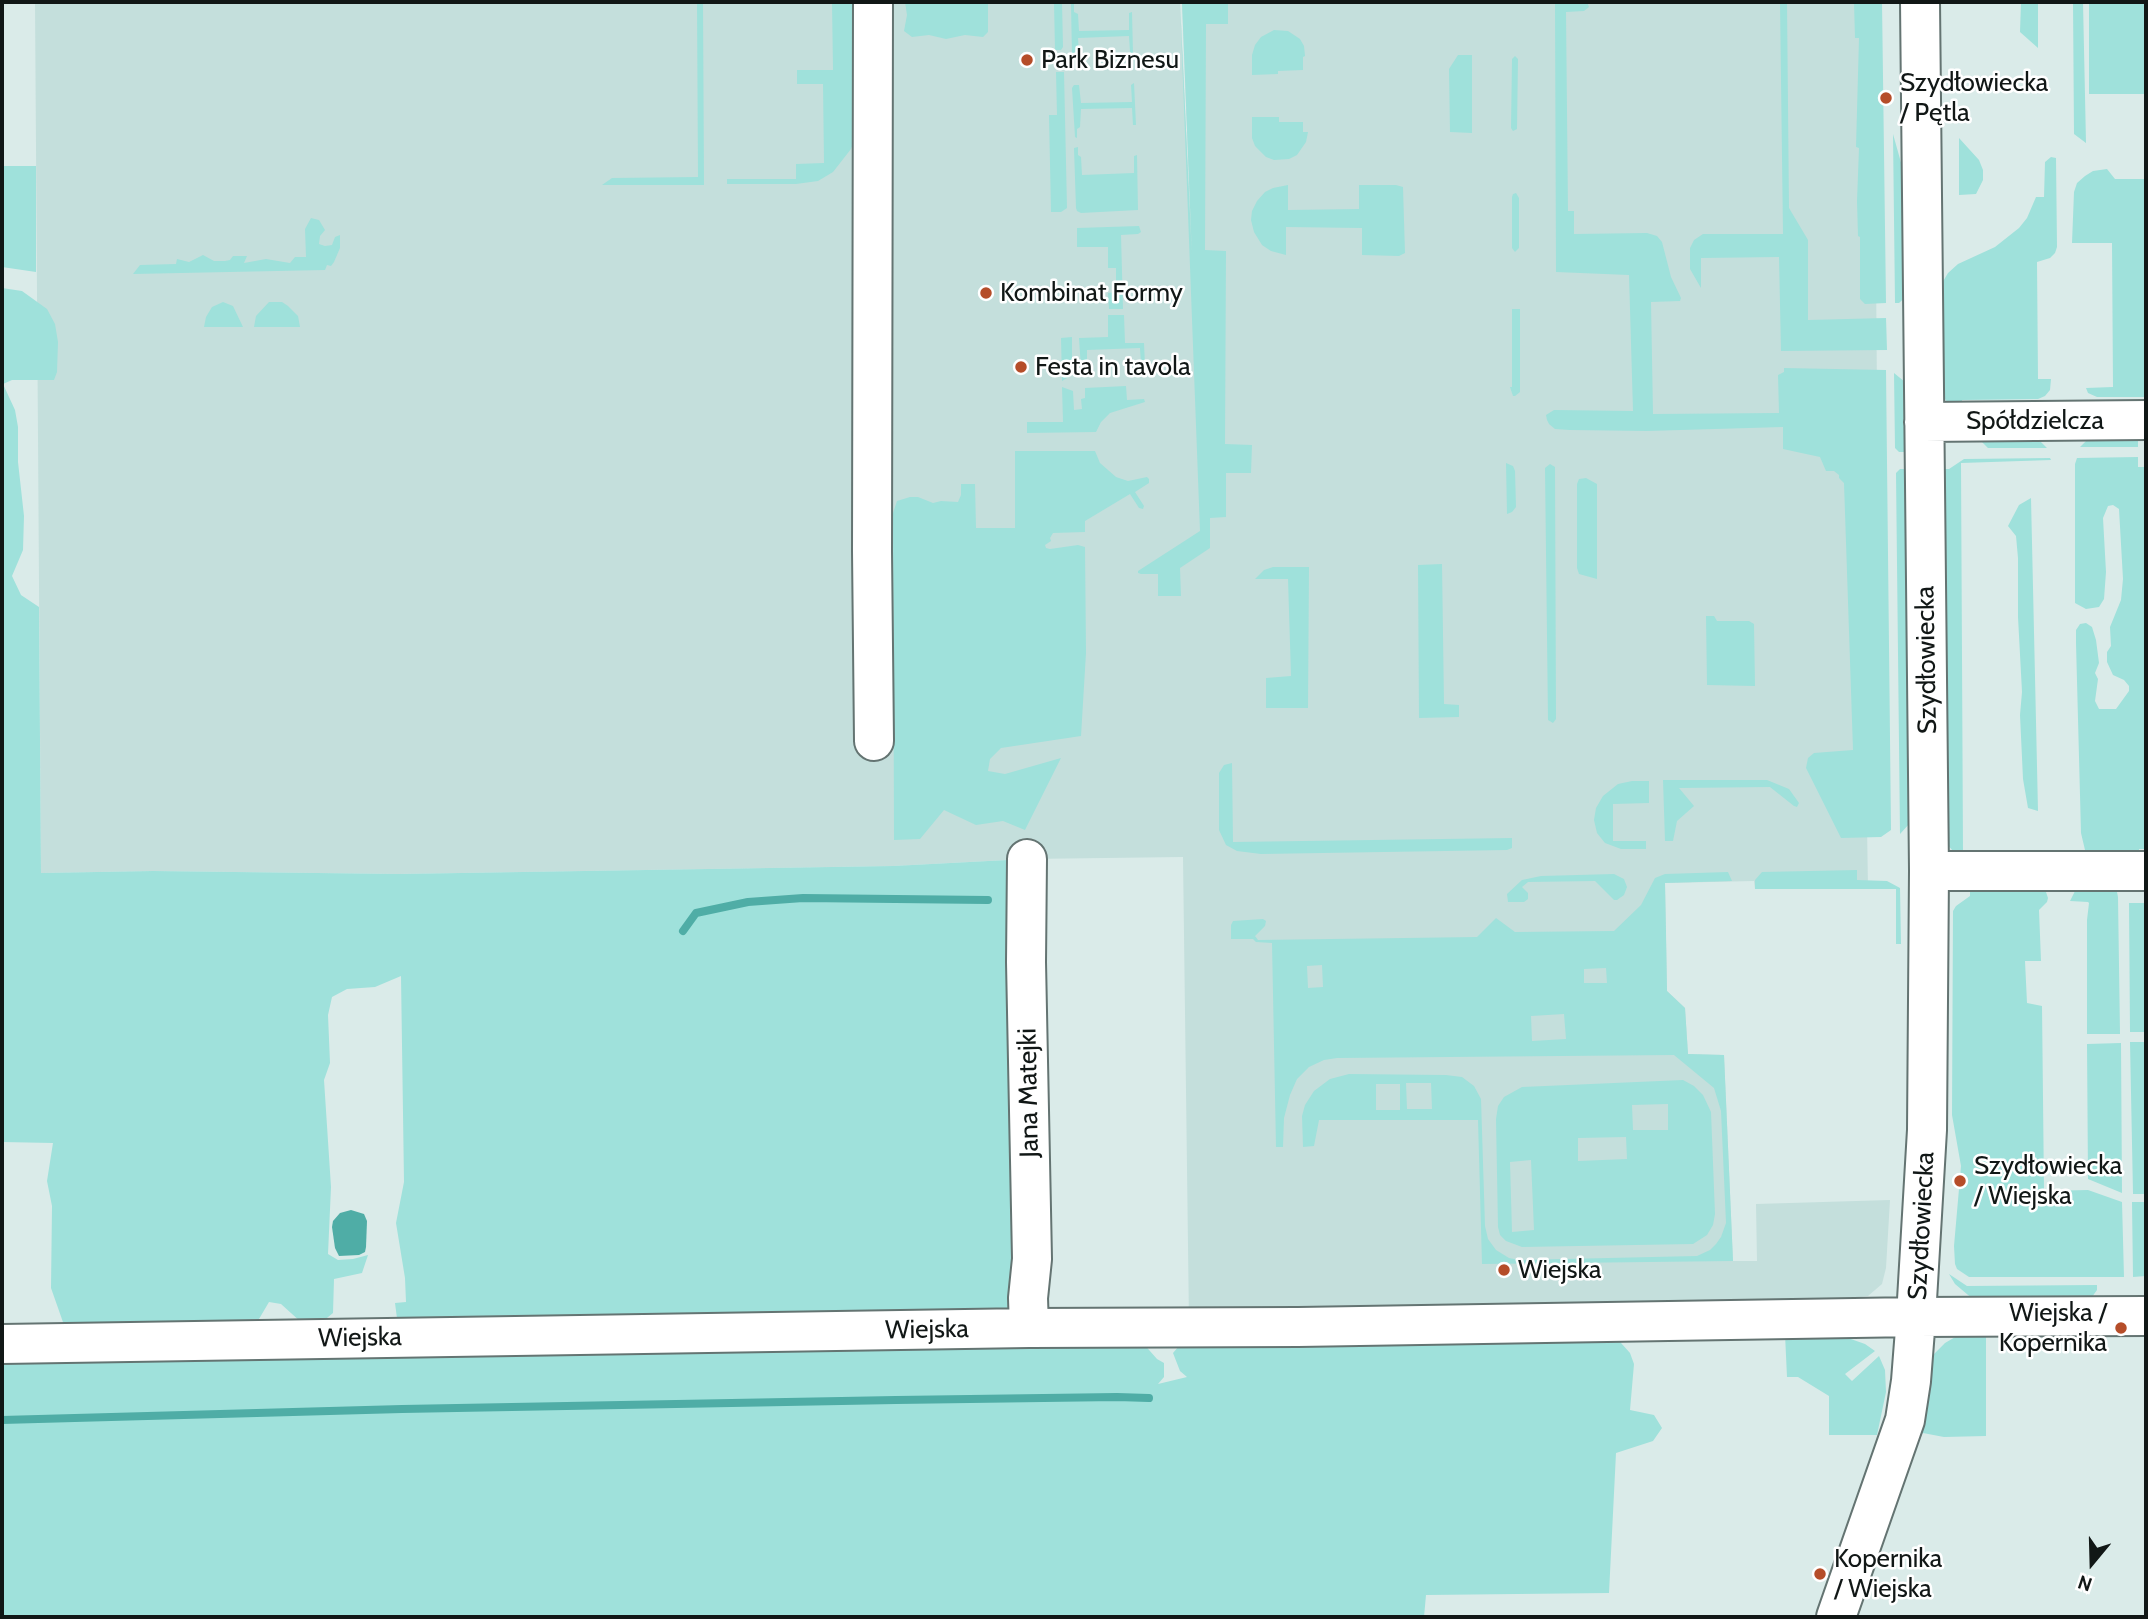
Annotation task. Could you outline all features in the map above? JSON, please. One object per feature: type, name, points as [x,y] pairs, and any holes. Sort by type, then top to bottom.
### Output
[{"type":"street","points":[[873,2],[874,741]]},
{"type":"street","name":"Szydłowiecka","points":[[1836,1617],[1905,1420],[1916,1317],[1928,1107],[1929,871],[1920,2]]},
{"type":"street","name":"Spółdzielcza","points":[[1924,422],[2146,420]]},
{"type":"street","name":"Jana Matejki","points":[[1027,859],[1026,962],[1032,1259],[1028,1298],[1029,1328]]},
{"type":"street","points":[[1929,871],[2071,862],[2146,871]]},
{"type":"street","name":"Wiejska","points":[[2,1344],[1029,1328],[2146,1316]]},
{"type":"shaded area","points":[[35,2],[1180,2],[1192,257],[1182,2],[1874,2],[1877,397],[1866,760],[1868,889],[1755,889],[1754,881],[1665,883],[1667,991],[1685,1008],[1688,1054],[1724,1055],[1733,1261],[1757,1261],[1756,1204],[1890,1200],[1886,1268],[1882,1284],[1868,1296],[1836,1300],[1189,1323],[1183,857],[1027,859],[893,866],[399,874],[153,871],[41,873]]},
{"type":"shaded area","points":[[697,2],[703,2],[704,185],[602,185],[612,178],[698,177]]},
{"type":"shaded area","points":[[832,2],[857,2],[855,138],[851,149],[833,172],[818,181],[796,184],[727,184],[727,179],[796,179],[796,164],[824,163],[823,84],[797,84],[797,70],[833,70]]},
{"type":"shaded area","points":[[905,2],[988,2],[988,32],[983,37],[912,37],[904,31],[907,15]]},
{"type":"shaded area","points":[[1054,2],[1062,2],[1061,50],[1055,50]]},
{"type":"shaded area","points":[[1180,2],[1192,257],[1182,2],[1228,2],[1228,24],[1206,24],[1205,250],[1226,251],[1225,444],[1252,445],[1251,473],[1226,473],[1226,517],[1210,518],[1210,548],[1180,568],[1181,596],[1158,596],[1158,574],[1141,574],[1138,571],[1200,531]]},
{"type":"shaded area","points":[[1555,2],[1587,2],[1589,7],[1584,11],[1566,12],[1568,211],[1574,211],[1574,234],[1647,233],[1657,236],[1662,242],[1671,277],[1681,298],[1680,301],[1651,302],[1653,414],[1779,413],[1778,375],[1784,372],[1784,368],[1886,370],[1891,830],[1881,837],[1841,838],[1806,768],[1808,758],[1814,753],[1853,750],[1844,483],[1839,475],[1834,471],[1826,471],[1820,457],[1783,449],[1783,427],[1570,430],[1555,429],[1547,420],[1546,415],[1554,410],[1633,411],[1629,275],[1556,272]]},
{"type":"shaded area","points":[[1780,2],[1787,2],[1789,208],[1808,240],[1808,320],[1886,318],[1887,350],[1781,351],[1779,257],[1701,258],[1701,288],[1690,269],[1690,248],[1694,240],[1703,234],[1783,234]]},
{"type":"shaded area","points":[[1854,2],[1882,2],[1886,303],[1865,304],[1860,299],[1857,201],[1859,148],[1856,147],[1859,38],[1855,38]]},
{"type":"shaded area","points":[[2021,2],[2038,2],[2038,48],[2020,32]]},
{"type":"shaded area","points":[[2073,2],[2083,2],[2086,143],[2074,134]]},
{"type":"shaded area","points":[[2089,2],[2146,2],[2146,94],[2089,94]]},
{"type":"shaded area","points":[[1071,4],[1074,4],[1074,12],[1078,14],[1079,31],[1129,30],[1129,13],[1132,12],[1133,54],[1130,52],[1129,36],[1078,38],[1079,55],[1072,56]]},
{"type":"shaded area","points":[[1274,30],[1288,31],[1300,39],[1305,56],[1303,70],[1252,75],[1255,45],[1261,37]]},
{"type":"shaded area","points":[[1458,55],[1472,55],[1472,133],[1450,132],[1449,69]]},
{"type":"shaded area","points":[[1515,56],[1518,59],[1517,129],[1513,131],[1512,59]]},
{"type":"shaded area","points":[[1056,72],[1064,72],[1067,208],[1061,212],[1051,212],[1049,115],[1057,115]]},
{"type":"shaded area","points":[[1134,83],[1136,125],[1133,125],[1132,108],[1081,109],[1080,127],[1077,129],[1077,138],[1075,137],[1074,85],[1079,85],[1081,103],[1132,102],[1131,85]]},
{"type":"shaded area","points":[[1252,117],[1279,117],[1279,122],[1303,122],[1303,132],[1308,132],[1306,142],[1297,155],[1289,159],[1274,160],[1266,157],[1255,146],[1252,138]]},
{"type":"shaded area","points":[[1893,134],[1907,184],[1908,295],[1899,303],[1895,303]]},
{"type":"shaded area","points":[[1959,138],[1979,160],[1983,170],[1983,180],[1976,194],[1959,195]]},
{"type":"shaded area","points":[[1078,147],[1082,175],[1134,173],[1134,156],[1137,155],[1138,210],[1077,211],[1074,148]]},
{"type":"shaded area","points":[[2051,157],[2056,158],[2057,247],[2050,258],[2037,262],[2038,379],[2051,379],[2050,390],[2038,399],[1962,400],[1962,409],[1949,404],[1940,393],[1938,290],[1948,273],[1958,264],[1995,247],[2019,228],[2027,218],[2036,197],[2044,197],[2045,162]]},
{"type":"shaded area","points":[[2,166],[36,166],[36,272],[2,267]]},
{"type":"shaded area","points":[[2107,169],[2115,179],[2146,179],[2146,397],[2097,397],[2088,393],[2086,388],[2113,387],[2112,243],[2072,243],[2074,192],[2077,183],[2085,176],[2093,171]]},
{"type":"shaded area","points":[[1288,185],[1288,210],[1359,209],[1359,185],[1403,187],[1405,253],[1399,256],[1362,255],[1362,228],[1286,227],[1286,255],[1271,251],[1262,245],[1254,232],[1252,211],[1265,192]]},
{"type":"shaded area","points":[[1516,193],[1519,198],[1519,248],[1515,252],[1512,248],[1512,197]]},
{"type":"shaded area","points":[[311,218],[319,220],[325,230],[320,236],[319,244],[332,245],[335,237],[340,235],[340,248],[334,262],[331,266],[327,265],[325,270],[133,274],[140,265],[176,264],[177,259],[189,262],[203,255],[214,261],[247,256],[244,263],[266,259],[290,263],[295,257],[306,257],[305,229]]},
{"type":"shaded area","points":[[1139,226],[1141,232],[1138,234],[1121,235],[1123,309],[1109,309],[1108,293],[1116,292],[1116,268],[1108,268],[1108,247],[1077,247],[1077,228]]},
{"type":"shaded area","points":[[2,288],[22,291],[47,309],[55,324],[58,342],[57,372],[54,380],[12,380],[3,384],[15,410],[18,427],[18,462],[24,516],[23,550],[12,576],[21,595],[39,607],[41,873],[153,871],[399,874],[893,866],[1027,859],[1014,1310],[398,1326],[395,1303],[406,1302],[396,1223],[404,1182],[401,976],[375,987],[347,989],[332,997],[328,1015],[330,1063],[324,1080],[331,1187],[328,1254],[338,1260],[368,1255],[362,1273],[334,1279],[333,1313],[316,1327],[302,1323],[281,1304],[269,1302],[259,1319],[236,1322],[64,1325],[51,1288],[52,1206],[47,1181],[53,1143],[2,1142]]},
{"type":"shaded area","points":[[223,302],[233,306],[243,327],[204,327],[212,307]]},
{"type":"shaded area","points":[[269,302],[282,302],[288,306],[298,316],[300,327],[254,327],[256,316]]},
{"type":"shaded area","points":[[1512,309],[1520,309],[1520,392],[1515,396],[1510,387]]},
{"type":"shaded area","points":[[1108,315],[1124,315],[1125,343],[1144,343],[1145,366],[1141,364],[1140,348],[1087,350],[1087,368],[1081,368],[1079,338],[1108,337]]},
{"type":"shaded area","points":[[1072,337],[1072,375],[1062,381],[1061,338]]},
{"type":"shaded area","points":[[1894,373],[1905,382],[1910,452],[1899,452],[1895,448]]},
{"type":"shaded area","points":[[1126,386],[1127,400],[1144,399],[1145,402],[1110,413],[1096,432],[1027,433],[1027,422],[1063,422],[1062,387],[1073,391],[1074,410],[1082,409],[1081,399],[1085,398],[1085,388]]},
{"type":"shaded area","points":[[1982,435],[2036,437],[2047,448],[1988,448],[1982,442]]},
{"type":"shaded area","points":[[2091,436],[2138,439],[2138,447],[2080,447]]},
{"type":"shaded area","points":[[1015,451],[1095,451],[1100,463],[1116,477],[1128,481],[1147,477],[1149,479],[1149,483],[1135,492],[1144,506],[1143,509],[1139,508],[1130,494],[1085,521],[1085,532],[1053,533],[1051,541],[1045,545],[1050,549],[1078,545],[1085,547],[1086,653],[1081,736],[1001,748],[990,759],[988,771],[1005,774],[1061,758],[1025,830],[1003,821],[976,825],[944,810],[920,839],[894,840],[893,513],[897,501],[910,497],[933,503],[958,502],[961,484],[975,484],[976,528],[1015,528]]},
{"type":"shaded area","points":[[2138,457],[2138,467],[2146,467],[2146,849],[2139,849],[2139,852],[2085,850],[2081,833],[2076,643],[2076,630],[2080,624],[2086,623],[2092,627],[2096,640],[2099,663],[2095,673],[2098,679],[2095,701],[2099,709],[2116,709],[2129,691],[2129,686],[2124,680],[2113,675],[2107,662],[2107,652],[2111,646],[2110,627],[2121,600],[2123,579],[2119,509],[2113,505],[2108,506],[2103,518],[2106,572],[2104,599],[2099,607],[2086,609],[2075,603],[2075,464],[2077,458]]},
{"type":"shaded area","points":[[1964,459],[2051,460],[1961,463],[1963,852],[1953,851],[1945,842],[1939,469],[1949,469]]},
{"type":"shaded area","points":[[1506,463],[1513,466],[1515,471],[1516,507],[1507,514]]},
{"type":"shaded area","points":[[1550,464],[1555,467],[1556,719],[1553,723],[1548,720],[1545,468]]},
{"type":"shaded area","points":[[1900,469],[1910,469],[1910,823],[1900,834],[1896,473]]},
{"type":"shaded area","points":[[1586,478],[1597,484],[1597,579],[1579,574],[1577,568],[1577,484],[1579,479]]},
{"type":"shaded area","points":[[2031,498],[2038,811],[2028,808],[2023,779],[2018,558],[2016,536],[2008,526],[2019,505]]},
{"type":"shaded area","points":[[1442,564],[1444,704],[1459,705],[1459,717],[1419,718],[1418,565]]},
{"type":"shaded area","points":[[1273,567],[1309,567],[1308,708],[1266,708],[1266,678],[1291,676],[1288,579],[1255,579],[1264,570]]},
{"type":"shaded area","points":[[1706,616],[1714,616],[1717,621],[1749,621],[1754,624],[1755,686],[1707,685]]},
{"type":"shaded area","points":[[1232,763],[1233,842],[1512,838],[1512,848],[1261,854],[1237,851],[1226,845],[1219,830],[1219,773],[1224,765]]},
{"type":"shaded area","points":[[1663,780],[1767,780],[1789,789],[1799,803],[1797,807],[1794,806],[1770,787],[1679,788],[1694,806],[1677,821],[1673,841],[1665,841]]},
{"type":"shaded area","points":[[1649,781],[1649,803],[1613,804],[1613,841],[1646,841],[1646,849],[1621,849],[1605,843],[1597,833],[1594,820],[1596,808],[1603,796],[1618,784]]},
{"type":"shaded area","points":[[1857,870],[1857,880],[1887,881],[1900,888],[1901,944],[1896,944],[1896,889],[1755,889],[1755,880],[1762,872]]},
{"type":"shaded area","points":[[1728,872],[1732,881],[1665,883],[1667,991],[1685,1008],[1688,1054],[1724,1055],[1733,1261],[1482,1264],[1478,1120],[1319,1120],[1314,1146],[1303,1147],[1302,1116],[1305,1105],[1314,1091],[1330,1079],[1349,1074],[1462,1077],[1474,1086],[1481,1099],[1485,1226],[1488,1239],[1496,1250],[1509,1258],[1519,1260],[1697,1256],[1716,1244],[1726,1223],[1721,1111],[1714,1088],[1674,1055],[1324,1060],[1309,1067],[1297,1079],[1284,1118],[1283,1147],[1276,1147],[1272,943],[1256,942],[1253,939],[1231,939],[1233,921],[1266,921],[1265,926],[1255,936],[1258,940],[1477,937],[1496,918],[1515,932],[1614,931],[1641,905],[1655,878],[1665,874]],"holes":[[[1322,965],[1323,987],[1308,988],[1307,966]],[[1606,968],[1607,983],[1584,983],[1584,969]],[[1564,1014],[1566,1039],[1532,1041],[1531,1016]],[[1406,1083],[1431,1083],[1432,1109],[1407,1109]],[[1376,1084],[1400,1084],[1400,1110],[1376,1110]]]},
{"type":"shaded area","points":[[1614,874],[1624,879],[1627,887],[1624,895],[1617,900],[1595,881],[1528,882],[1522,887],[1528,893],[1528,899],[1524,902],[1508,902],[1507,894],[1522,880],[1541,876]]},
{"type":"shaded area","points":[[2111,888],[2117,892],[2118,897],[2120,1034],[2087,1034],[2089,903],[2070,901],[2076,889]]},
{"type":"shaded area","points":[[2045,889],[2047,902],[2039,910],[2041,961],[2025,961],[2027,1003],[2042,1006],[2044,1191],[2088,1190],[2122,1202],[2124,1277],[1969,1277],[1957,1269],[1955,1264],[1961,1166],[1952,1115],[1953,911],[1970,896],[1970,890]]},
{"type":"shaded area","points":[[2129,903],[2146,903],[2146,1032],[2130,1032]]},
{"type":"shaded area","points":[[2130,1042],[2146,1042],[2146,1194],[2133,1194]]},
{"type":"shaded area","points":[[2121,1043],[2122,1193],[2088,1179],[2087,1044]]},
{"type":"shaded area","points":[[1683,1080],[1694,1086],[1703,1095],[1711,1112],[1715,1214],[1707,1235],[1693,1244],[1522,1247],[1506,1241],[1500,1235],[1498,1227],[1496,1119],[1498,1106],[1504,1097],[1522,1087]],"holes":[[[1668,1104],[1668,1130],[1633,1130],[1632,1105]],[[1626,1137],[1627,1159],[1578,1161],[1578,1138]],[[1531,1160],[1534,1230],[1512,1232],[1510,1162]]]},
{"type":"shaded area","points":[[2132,1202],[2146,1202],[2146,1276],[2133,1277]]},
{"type":"shaded area","points":[[351,1210],[364,1214],[367,1221],[365,1252],[339,1256],[335,1248],[333,1221],[340,1213]]},
{"type":"shaded area","points":[[1949,1274],[1967,1286],[2097,1285],[2097,1290],[2092,1297],[1974,1300],[1955,1284]]},
{"type":"shaded area","points":[[1848,1331],[1848,1338],[1875,1351],[1845,1374],[1852,1381],[1879,1356],[1885,1370],[1886,1392],[1877,1435],[1829,1435],[1829,1396],[1798,1377],[1787,1377],[1785,1334]]},
{"type":"shaded area","points":[[1986,1332],[1986,1436],[1944,1437],[1923,1433],[1920,1436],[1916,1428],[1934,1354],[1957,1336]]},
{"type":"shaded area","points":[[1613,1334],[1630,1353],[1634,1364],[1630,1410],[1654,1415],[1662,1428],[1653,1441],[1616,1453],[1609,1593],[1426,1595],[1424,1617],[2,1617],[2,1353],[1142,1342],[1164,1363],[1164,1377],[1158,1384],[1187,1377],[1180,1371],[1173,1353],[1179,1346]]},
{"type":"waterway","points":[[683,931],[696,913],[748,902],[803,898],[988,900]]},
{"type":"waterway","points":[[2,1420],[402,1409],[1149,1398]]},
{"type":"place","name":"Park Biznesu","points":[[1027,60]]},
{"type":"place","name":"Szydłowiecka / Pętla","points":[[1886,98]]},
{"type":"place","name":"Kombinat Formy","points":[[986,293]]},
{"type":"place","name":"Festa in tavola","points":[[1021,367]]},
{"type":"place","name":"Szydłowiecka / Wiejska","points":[[1960,1181]]},
{"type":"place","name":"Wiejska","points":[[1504,1270]]},
{"type":"place","name":"Wiejska / Kopernika","points":[[2121,1328]]},
{"type":"place","name":"Kopernika / Wiejska","points":[[1820,1574]]}]
